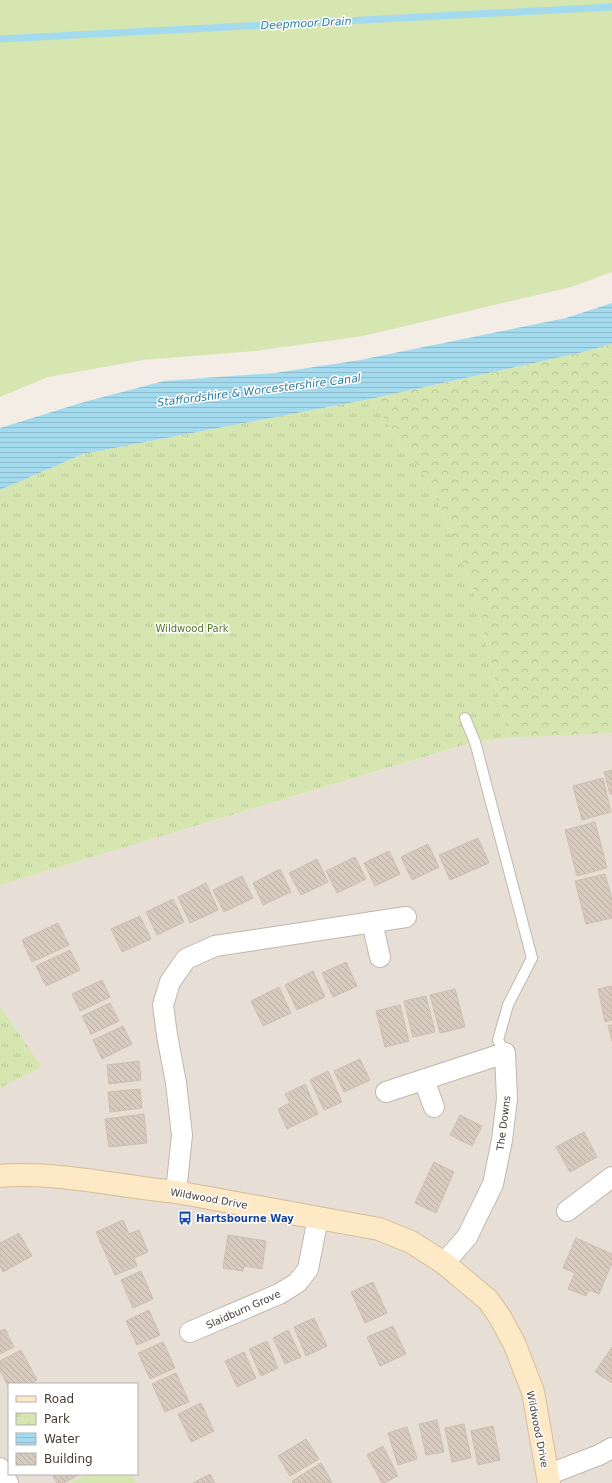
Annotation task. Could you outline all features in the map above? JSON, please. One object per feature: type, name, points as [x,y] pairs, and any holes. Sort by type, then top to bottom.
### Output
[{"type":"street","points":[[176,1192],[182,1135],[176,1083],[163,1005],[170,982],[186,959],[215,946],[406,917]]},
{"type":"street","points":[[372,922],[380,958]]},
{"type":"street","points":[[386,1092],[504,1053]]},
{"type":"street","name":"The Downs","points":[[444,1263],[466,1236],[493,1184],[502,1140],[507,1099],[504,1053]]},
{"type":"street","points":[[424,1080],[434,1107]]},
{"type":"street","name":"Wildwood Drive","points":[[0,1176],[15,1174],[78,1178],[176,1192],[379,1229],[411,1242],[444,1263],[488,1300],[500,1317],[515,1345],[533,1392],[548,1479]]},
{"type":"street","points":[[567,1211],[612,1177]]},
{"type":"street","name":"Slaidburn Grove","points":[[190,1332],[279,1294],[297,1283],[308,1269],[318,1218]]},
{"type":"street","points":[[548,1479],[612,1448]]},
{"type":"lane","points":[[465,718],[474,742],[532,958],[508,1005],[498,1040],[504,1053]]},
{"type":"shaded area","points":[[612,733],[612,1483],[0,1483],[0,1088],[42,1067],[0,1006],[0,885],[475,742],[509,738]]},
{"type":"green space","points":[[0,0],[612,0],[612,272],[571,287],[363,336],[255,351],[143,360],[48,377],[0,397]]},
{"type":"green space","points":[[612,344],[612,733],[509,738],[473,589],[431,485],[370,399],[579,353]]},
{"type":"green space","name":"Wildwood Park","points":[[370,399],[431,485],[473,589],[509,738],[474,742],[0,885],[0,490],[83,454]]},
{"type":"green space","points":[[0,1006],[42,1067],[0,1088]]},
{"type":"green space","points":[[85,1475],[132,1475],[136,1483],[70,1483]]},
{"type":"water","name":"Staffordshire & Worcestershire Canal","points":[[612,303],[612,344],[579,353],[370,399],[83,454],[0,490],[0,428],[84,402],[164,381],[275,373],[360,360],[566,318]]},
{"type":"building","points":[[612,770],[612,794],[610,794],[604,772]]},
{"type":"building","points":[[603,778],[611,812],[582,820],[573,786]]},
{"type":"building","points":[[595,822],[607,868],[577,876],[565,830]]},
{"type":"building","points":[[478,838],[489,863],[450,880],[439,855]]},
{"type":"building","points":[[428,844],[439,867],[412,880],[401,857]]},
{"type":"building","points":[[389,851],[400,874],[375,886],[364,863]]},
{"type":"building","points":[[355,857],[366,879],[337,893],[326,871]]},
{"type":"building","points":[[317,859],[328,882],[301,895],[289,873]]},
{"type":"building","points":[[280,869],[291,892],[263,905],[253,883]]},
{"type":"building","points":[[605,874],[612,899],[612,918],[586,924],[575,881]]},
{"type":"building","points":[[242,876],[253,898],[224,912],[213,890]]},
{"type":"building","points":[[206,883],[218,910],[190,923],[178,897]]},
{"type":"building","points":[[173,899],[184,922],[157,935],[146,912]]},
{"type":"building","points":[[140,916],[151,939],[122,952],[111,929]]},
{"type":"building","points":[[58,923],[69,945],[32,962],[22,940]]},
{"type":"building","points":[[70,950],[80,970],[46,986],[36,966]]},
{"type":"building","points":[[346,962],[357,986],[333,997],[322,973]]},
{"type":"building","points":[[313,971],[325,997],[297,1010],[285,985]]},
{"type":"building","points":[[102,980],[110,997],[80,1011],[72,994]]},
{"type":"building","points":[[612,986],[612,1020],[605,1022],[598,989]]},
{"type":"building","points":[[279,987],[291,1013],[263,1026],[251,1001]]},
{"type":"building","points":[[455,989],[465,1027],[440,1033],[430,995]]},
{"type":"building","points":[[426,996],[435,1032],[413,1037],[404,1001]]},
{"type":"building","points":[[110,1003],[119,1021],[91,1034],[82,1016]]},
{"type":"building","points":[[400,1005],[409,1041],[385,1047],[376,1011]]},
{"type":"building","points":[[608,1025],[612,1025],[612,1041]]},
{"type":"building","points":[[123,1026],[132,1044],[102,1059],[93,1040]]},
{"type":"building","points":[[360,1059],[370,1080],[344,1092],[334,1071]]},
{"type":"building","points":[[139,1061],[141,1080],[109,1084],[107,1065]]},
{"type":"building","points":[[328,1071],[342,1102],[324,1110],[310,1080]]},
{"type":"building","points":[[305,1084],[318,1114],[287,1129],[278,1109],[290,1103],[285,1094]]},
{"type":"building","points":[[140,1089],[142,1108],[110,1112],[108,1092]]},
{"type":"building","points":[[144,1114],[147,1143],[109,1147],[105,1119]]},
{"type":"building","points":[[460,1115],[482,1126],[472,1146],[450,1135]]},
{"type":"building","points":[[584,1132],[597,1157],[570,1172],[556,1147]]},
{"type":"building","points":[[434,1162],[454,1172],[436,1213],[415,1203]]},
{"type":"building","points":[[123,1220],[129,1234],[139,1230],[148,1252],[134,1258],[137,1266],[115,1275],[96,1232]]},
{"type":"building","points":[[19,1233],[32,1256],[3,1272],[0,1266],[0,1243]]},
{"type":"building","points":[[228,1235],[266,1241],[262,1269],[244,1266],[243,1271],[223,1268]]},
{"type":"building","points":[[576,1238],[612,1254],[612,1263],[599,1294],[589,1290],[586,1296],[568,1289],[575,1273],[563,1268]]},
{"type":"building","points":[[141,1271],[153,1299],[133,1308],[121,1280]]},
{"type":"building","points":[[373,1282],[387,1313],[365,1323],[351,1292]]},
{"type":"building","points":[[149,1310],[160,1335],[137,1345],[126,1321]]},
{"type":"building","points":[[314,1318],[327,1346],[306,1356],[294,1327]]},
{"type":"building","points":[[393,1326],[406,1354],[380,1366],[367,1337]]},
{"type":"building","points":[[5,1329],[14,1347],[0,1354],[0,1331]]},
{"type":"building","points":[[288,1330],[301,1357],[285,1364],[273,1338]]},
{"type":"building","points":[[267,1341],[278,1368],[261,1376],[249,1349]]},
{"type":"building","points":[[163,1342],[175,1368],[150,1379],[138,1353]]},
{"type":"building","points":[[612,1347],[612,1383],[595,1372]]},
{"type":"building","points":[[21,1350],[37,1380],[32,1383],[8,1383],[8,1385],[0,1371],[0,1361]]},
{"type":"building","points":[[244,1352],[256,1378],[237,1387],[225,1361]]},
{"type":"building","points":[[176,1373],[189,1402],[165,1412],[152,1384]]},
{"type":"building","points":[[201,1403],[214,1431],[191,1442],[178,1414]]},
{"type":"building","points":[[437,1420],[444,1452],[426,1455],[419,1424]]},
{"type":"building","points":[[464,1424],[471,1458],[452,1462],[445,1428]]},
{"type":"building","points":[[493,1426],[500,1460],[478,1465],[471,1431]]},
{"type":"building","points":[[407,1427],[417,1459],[398,1465],[388,1433]]},
{"type":"building","points":[[306,1439],[319,1459],[290,1476],[278,1456]]},
{"type":"building","points":[[383,1446],[398,1476],[382,1483],[367,1455]]},
{"type":"building","points":[[321,1463],[332,1482],[293,1483],[292,1481]]},
{"type":"building","points":[[210,1474],[215,1483],[193,1483]]},
{"type":"building","points":[[53,1475],[78,1475],[64,1483],[57,1483]]},
{"type":"waterway","name":"Deepmoor Drain","points":[[0,39],[612,7]]},
{"type":"place","name":"Hartsbourne Way","points":[[185,1218]]}]
